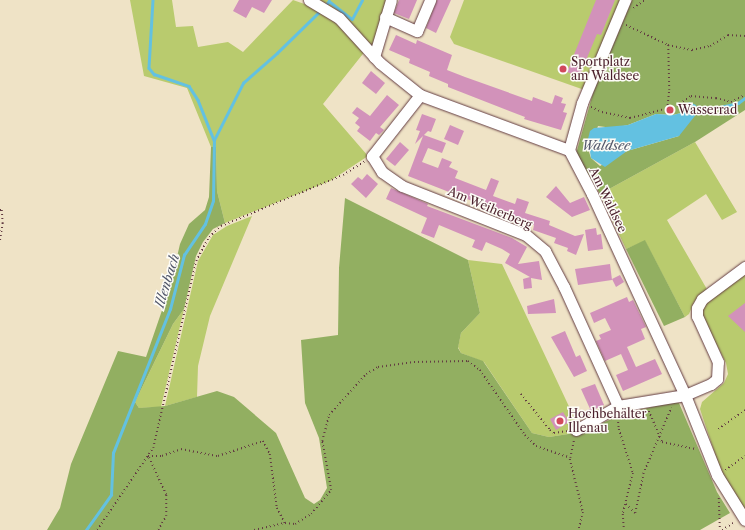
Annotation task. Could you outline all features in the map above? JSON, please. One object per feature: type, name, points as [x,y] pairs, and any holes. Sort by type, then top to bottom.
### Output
[{"type":"street","points":[[374,57],[385,17],[392,0]]},
{"type":"street","points":[[385,17],[417,31],[430,0]]},
{"type":"street","points":[[313,2],[330,11],[339,18],[374,57],[420,95],[569,150],[582,104],[625,0]]},
{"type":"street","points":[[372,156],[420,95]]},
{"type":"street","name":"Am Waldsee","points":[[569,150],[592,194],[680,396],[717,475],[741,520]]},
{"type":"street","name":"Am Weiherberg","points":[[372,156],[382,172],[402,186],[526,235],[545,251],[564,286],[618,406]]},
{"type":"street","points":[[576,430],[618,406],[646,403],[680,396],[711,384],[719,374],[718,362],[697,316],[697,308],[702,299],[745,268]]},
{"type":"path","points":[[616,20],[668,45],[692,50],[710,46],[728,35],[745,36]]},
{"type":"path","points":[[667,109],[669,90],[668,45]]},
{"type":"path","points":[[582,104],[623,118],[667,109],[691,96],[716,98],[731,102],[745,95]]},
{"type":"path","points":[[97,530],[152,448],[196,261],[209,237],[221,226],[343,175],[372,156]]},
{"type":"path","points":[[0,210],[2,210],[3,223],[0,241]]},
{"type":"path","points":[[254,530],[285,523],[295,524],[310,514],[331,490],[322,441],[329,415],[366,374],[378,367],[414,362],[468,361],[480,370],[525,435],[536,446],[570,458]]},
{"type":"path","points":[[521,394],[554,433],[576,430],[570,458],[583,512],[578,529]]},
{"type":"path","points":[[626,504],[635,513],[641,481],[658,433],[680,396]]},
{"type":"path","points":[[646,403],[662,442],[698,449]]},
{"type":"path","points":[[618,406],[619,429],[633,473],[626,504],[624,530]]},
{"type":"path","points":[[718,429],[745,410]]},
{"type":"path","points":[[148,456],[162,456],[181,449],[218,456],[263,441],[270,454],[277,508],[285,523]]},
{"type":"path","points":[[148,456],[166,495],[166,516],[158,530]]},
{"type":"path","points":[[717,475],[745,456]]},
{"type":"path","points":[[719,498],[721,530],[741,520]]},
{"type":"green space","points":[[130,0],[172,0],[176,27],[193,26],[198,47],[228,42],[243,52],[293,0],[330,13],[366,50],[323,104],[368,156],[330,181],[225,223],[217,191],[216,147],[211,147],[187,88],[144,76]]},
{"type":"green space","points":[[389,0],[374,50],[320,1]]},
{"type":"green space","name":"Sportplatz am Waldsee","points":[[464,0],[632,0],[593,93],[454,44],[450,37]]},
{"type":"green space","points":[[632,0],[745,0],[745,110],[695,142],[600,194],[576,154],[593,93]],"holes":[[[686,105],[679,136],[627,151],[600,166],[591,158],[589,152],[598,126],[613,128],[628,125],[656,114],[673,115],[681,113]]]},
{"type":"green space","points":[[695,142],[737,212],[722,220],[706,194],[667,220],[708,291],[694,302],[689,314],[685,317],[645,241],[626,249],[600,194]]},
{"type":"green space","points":[[211,147],[216,147],[217,191],[225,223],[213,229],[203,242],[196,256],[184,309],[173,324],[135,402],[139,408],[165,406],[217,391],[234,397],[276,433],[305,498],[314,504],[320,500],[327,488],[319,438],[305,403],[301,340],[338,335],[339,268],[345,198],[468,260],[480,313],[461,333],[458,348],[461,353],[483,361],[532,433],[549,437],[581,432],[626,413],[669,403],[679,403],[717,492],[730,513],[700,530],[47,530],[60,508],[71,464],[118,351],[146,357],[170,287],[180,244],[189,224],[205,210],[209,197]]},
{"type":"green space","points":[[252,216],[210,316],[198,366],[197,397],[165,406],[198,261],[213,235],[227,226]]},
{"type":"green space","points":[[645,240],[685,317],[664,326],[626,249]]},
{"type":"green space","points":[[468,260],[502,264],[581,432],[549,437],[532,433],[484,362],[461,353],[458,347],[461,333],[480,313]]},
{"type":"green space","points":[[745,271],[745,514],[723,478],[700,409],[702,402],[724,383],[728,374],[726,363],[701,315],[703,305]]},
{"type":"green space","points":[[184,309],[161,407],[139,408],[135,402],[173,324]]},
{"type":"water","name":"Waldsee","points":[[689,102],[696,105],[698,112],[679,136],[627,151],[605,167],[591,158],[588,139],[590,131],[594,128],[628,125],[656,114],[673,115],[681,113]]},
{"type":"building","points":[[239,0],[272,0],[264,13],[252,7],[246,18],[233,11]]},
{"type":"building","points":[[399,0],[417,0],[409,19],[394,13]]},
{"type":"building","points":[[437,0],[451,0],[436,33],[426,28]]},
{"type":"building","points":[[596,0],[615,0],[601,35],[597,34],[579,77],[567,72]]},
{"type":"building","points":[[396,35],[416,44],[417,40],[452,55],[447,70],[465,77],[532,101],[533,97],[552,104],[555,95],[563,98],[561,103],[566,104],[563,112],[567,113],[561,130],[524,119],[525,117],[448,87],[448,84],[429,76],[430,72],[409,63],[410,59],[389,50]]},
{"type":"building","points":[[371,71],[385,83],[376,94],[362,83]]},
{"type":"building","points":[[387,95],[399,105],[380,127],[384,130],[379,135],[376,133],[370,141],[357,131],[360,127],[355,123],[359,118],[352,113],[357,107],[370,116]]},
{"type":"building","points":[[422,114],[436,119],[431,132],[428,131],[424,135],[446,143],[442,153],[428,148],[422,162],[438,168],[442,158],[452,162],[449,167],[458,171],[455,178],[486,190],[491,178],[499,181],[493,196],[515,204],[517,198],[529,202],[525,213],[550,221],[549,225],[575,236],[584,234],[576,255],[567,251],[568,248],[554,243],[556,238],[533,230],[534,225],[408,176],[423,136],[415,144],[420,131],[416,130]]},
{"type":"building","points":[[450,125],[464,131],[458,145],[444,139]]},
{"type":"building","points":[[400,142],[409,150],[395,166],[386,159]]},
{"type":"building","points":[[367,174],[378,184],[366,198],[351,184],[358,177],[362,180]]},
{"type":"building","points":[[556,186],[570,203],[584,197],[590,210],[572,217],[546,197]]},
{"type":"building","points":[[391,188],[428,204],[427,206],[512,238],[527,247],[518,264],[539,261],[542,280],[531,278],[532,288],[524,289],[523,279],[530,277],[505,263],[510,254],[486,242],[482,251],[472,247],[475,240],[439,225],[434,238],[421,233],[427,218],[386,199]]},
{"type":"building","points":[[596,228],[597,235],[601,234],[603,249],[588,251],[585,230]]},
{"type":"building","points":[[610,264],[612,280],[578,285],[575,269]]},
{"type":"building","points":[[620,275],[624,282],[616,287],[612,279]]},
{"type":"building","points":[[627,297],[629,302],[633,300],[646,327],[641,329],[645,339],[627,347],[636,367],[655,359],[662,374],[623,391],[616,375],[628,370],[621,354],[605,361],[596,341],[601,339],[599,335],[611,330],[605,318],[594,323],[590,313]]},
{"type":"building","points":[[554,299],[556,313],[528,314],[527,306]]},
{"type":"building","points":[[745,303],[745,332],[728,316]]},
{"type":"building","points":[[565,331],[576,357],[580,355],[587,371],[574,377],[551,337]]},
{"type":"building","points":[[595,384],[604,405],[591,411],[581,389]]},
{"type":"building","points":[[590,409],[592,413],[585,417],[583,412]]},
{"type":"building","name":"Hochbehälter Illenau","points":[[563,412],[569,422],[556,430],[550,419]]},
{"type":"waterway","points":[[153,0],[149,68],[154,74],[189,86],[198,100],[214,140]]},
{"type":"waterway","name":"Illenbach","points":[[325,6],[329,1],[352,19],[362,0]]},
{"type":"waterway","name":"Illenbach","points":[[86,530],[111,495],[113,453],[170,309],[184,255],[205,224],[213,201],[214,140],[243,83],[277,53],[320,11]]},
{"type":"waterway","points":[[698,112],[738,103],[745,98]]},
{"type":"place","name":"Sportplatz am Waldsee","points":[[563,69]]},
{"type":"place","name":"Wasserrad","points":[[670,110]]},
{"type":"place","name":"Hochbehälter Illenau","points":[[560,421]]}]
